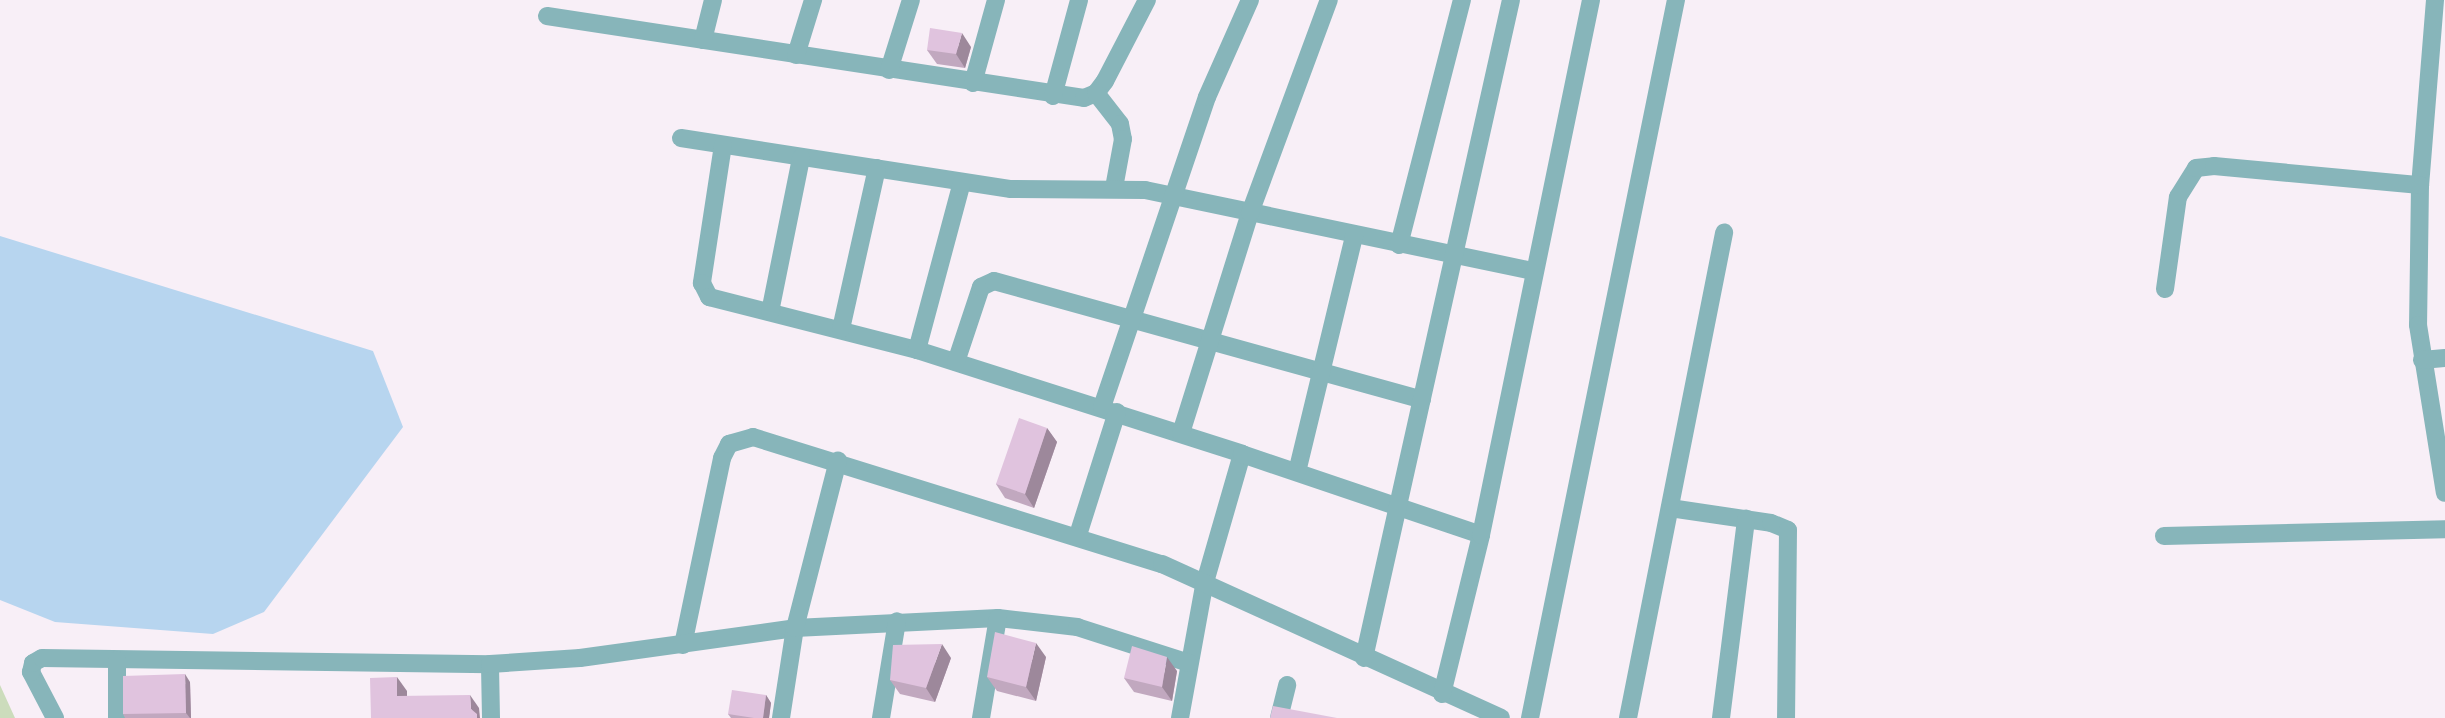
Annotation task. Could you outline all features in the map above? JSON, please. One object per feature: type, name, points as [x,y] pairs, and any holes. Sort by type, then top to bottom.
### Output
[{"type":"street","points":[[703,40],[713,0]]},
{"type":"street","points":[[796,55],[813,0]]},
{"type":"street","points":[[889,70],[911,0]]},
{"type":"street","points":[[973,83],[996,0]]},
{"type":"street","points":[[1053,96],[1079,0]]},
{"type":"street","points":[[547,16],[1053,96],[1084,98],[1096,93],[1147,0]]},
{"type":"street","points":[[1078,535],[1132,316],[1207,97],[1250,0]]},
{"type":"street","points":[[1181,433],[1250,213],[1329,0]]},
{"type":"street","points":[[1399,245],[1462,0]]},
{"type":"street","points":[[1364,658],[1401,507],[1451,255],[1511,0]]},
{"type":"street","points":[[1442,694],[1481,535],[1591,0]]},
{"type":"street","points":[[1530,718],[1676,0]]},
{"type":"street","points":[[2438,10],[2420,185],[2422,360],[2441,447],[2445,492]]},
{"type":"street","points":[[1096,93],[1120,124],[1123,138],[1114,188]]},
{"type":"street","points":[[681,138],[962,182],[1051,192],[1114,188],[1173,195],[1354,236],[1534,271]]},
{"type":"street","points":[[723,145],[703,292],[709,297],[918,350],[1109,409],[1481,535]]},
{"type":"street","points":[[770,312],[801,158]]},
{"type":"street","points":[[2165,289],[2178,197],[2196,168],[2214,166],[2420,185]]},
{"type":"street","points":[[841,329],[877,168]]},
{"type":"street","points":[[918,350],[962,182]]},
{"type":"street","points":[[1628,718],[1724,232]]},
{"type":"street","points":[[1297,472],[1354,236]]},
{"type":"street","points":[[956,362],[986,282],[1132,316],[1422,400]]},
{"type":"street","points":[[2422,360],[2445,358]]},
{"type":"street","points":[[683,645],[729,444],[753,436],[1078,535],[1162,564],[1204,586],[1501,718]]},
{"type":"street","points":[[1180,718],[1204,586],[1241,454]]},
{"type":"street","points":[[781,718],[794,628],[838,460]]},
{"type":"street","points":[[1670,508],[1780,525],[1791,540],[1786,718]]},
{"type":"street","points":[[1721,718],[1746,519]]},
{"type":"street","points":[[2164,536],[2445,529]]},
{"type":"street","points":[[55,718],[31,672],[33,663],[42,658],[490,664],[683,645],[794,628],[998,618],[1077,627],[1190,655]]},
{"type":"street","points":[[981,718],[998,618]]},
{"type":"street","points":[[881,718],[897,621]]},
{"type":"street","points":[[117,660],[117,718]]},
{"type":"street","points":[[490,664],[491,718]]},
{"type":"street","points":[[1279,718],[1287,684]]},
{"type":"green space","points":[[0,685],[15,718],[0,718]]},
{"type":"water","points":[[0,236],[373,351],[403,427],[264,612],[213,634],[55,622],[0,600]]},
{"type":"building","points":[[930,28],[962,33],[956,54],[927,50]]},
{"type":"building","points":[[1019,418],[1047,428],[1025,494],[996,484]]},
{"type":"building","points":[[995,632],[1036,643],[1026,687],[987,677]]},
{"type":"building","points":[[942,644],[926,688],[890,680],[893,645]]},
{"type":"building","points":[[1132,646],[1167,657],[1162,687],[1124,678]]},
{"type":"building","points":[[185,674],[186,713],[123,714],[123,676]]},
{"type":"building","points":[[397,677],[397,696],[470,695],[471,709],[477,714],[477,718],[371,718],[370,678]]},
{"type":"building","points":[[732,690],[766,695],[763,718],[728,714]]},
{"type":"building","points":[[1273,706],[1337,718],[1270,718]]}]
